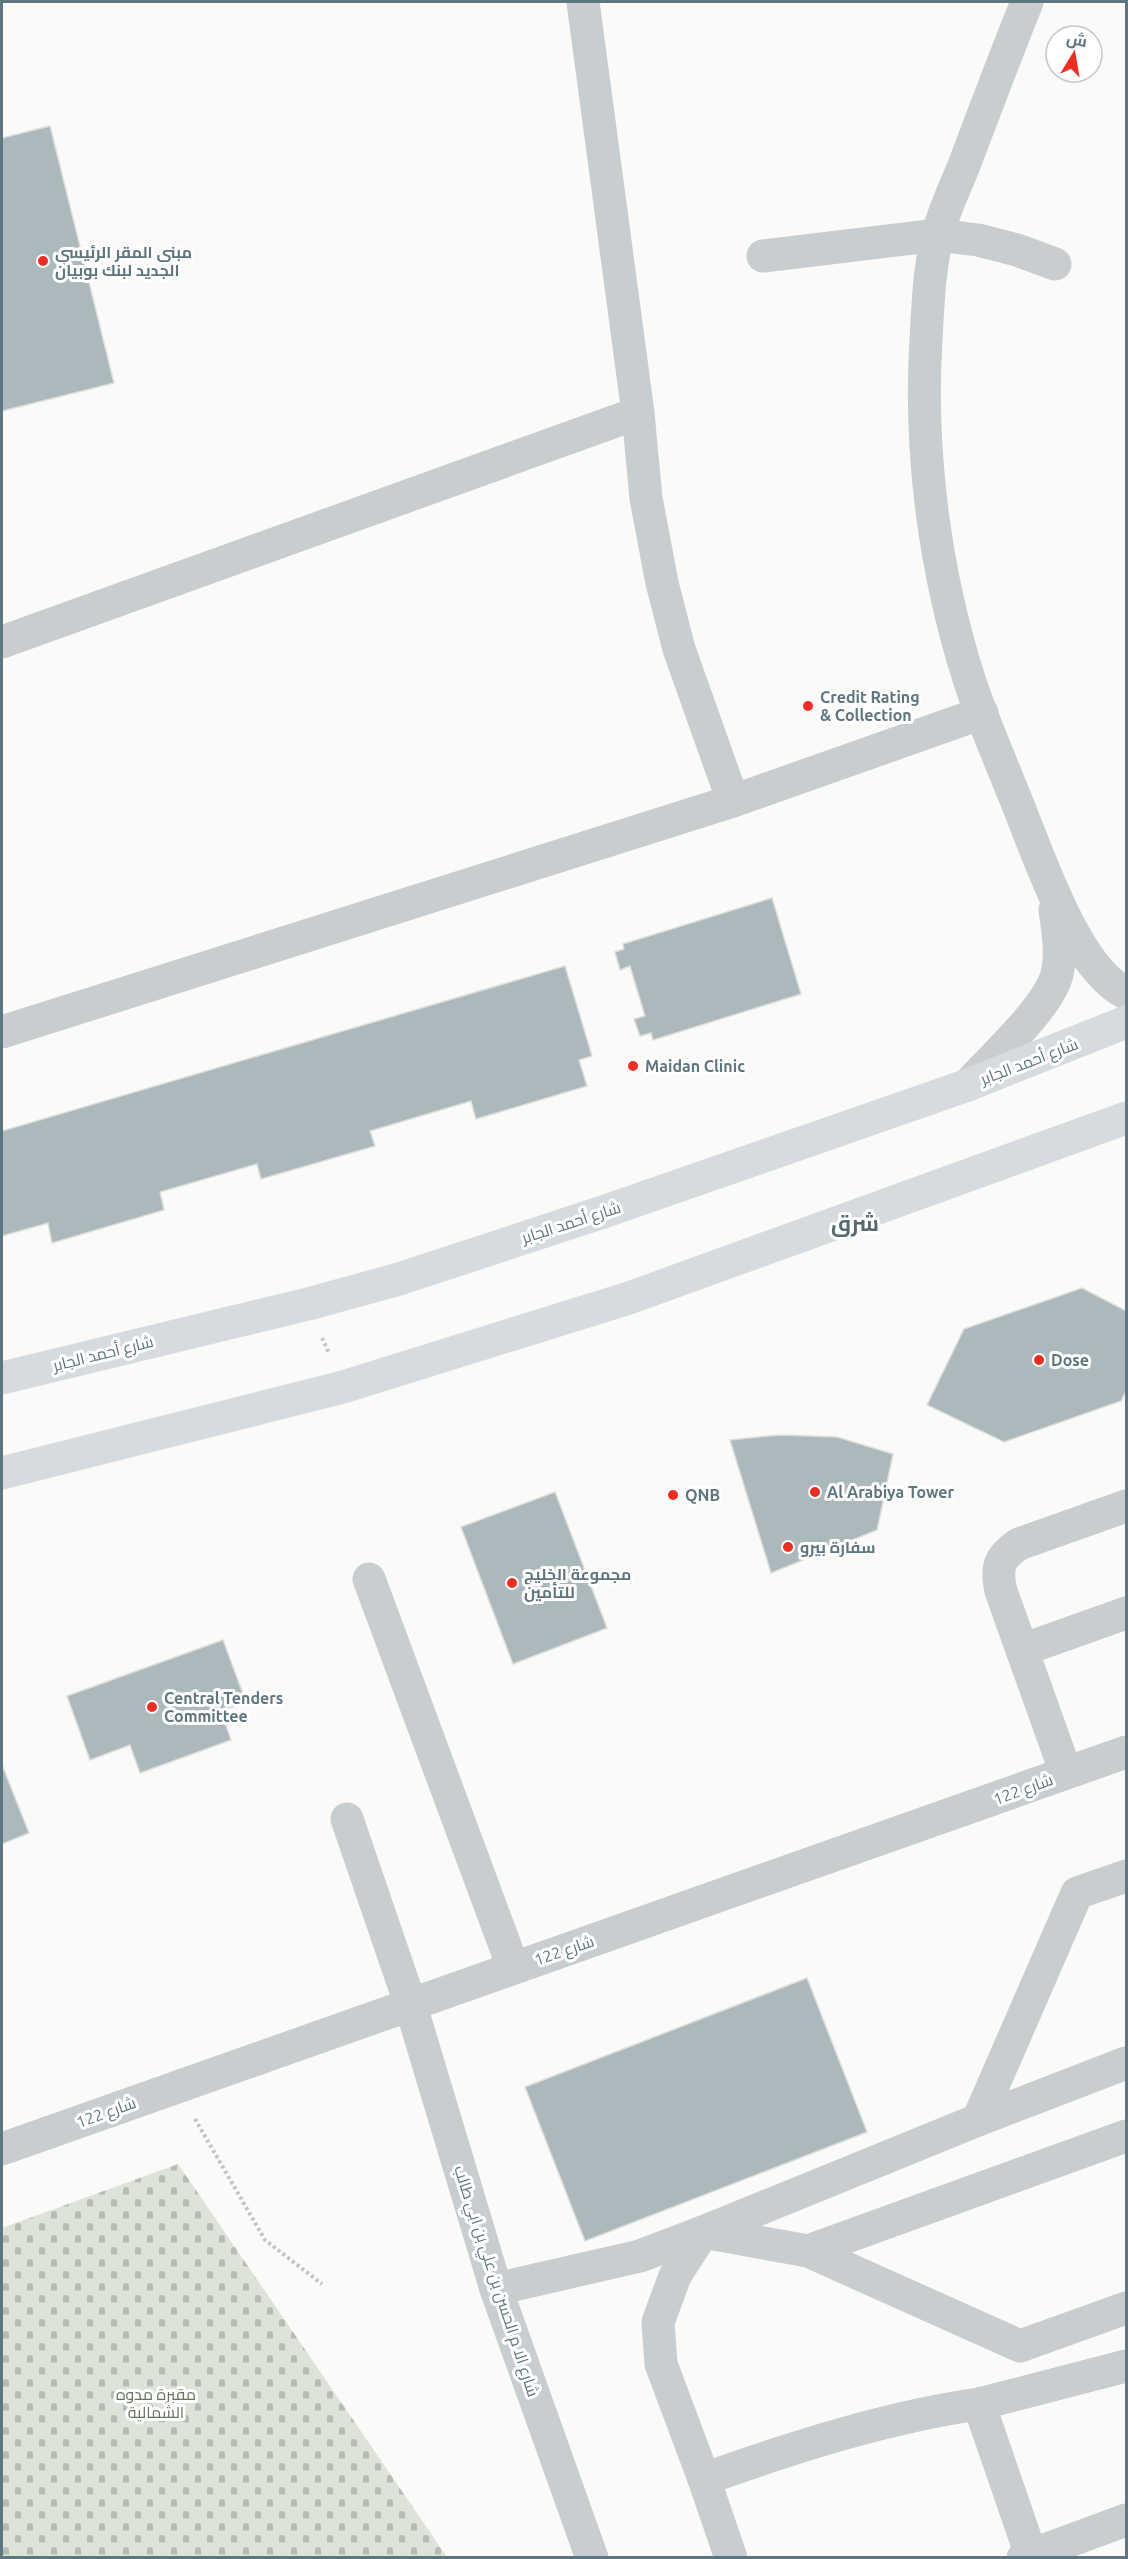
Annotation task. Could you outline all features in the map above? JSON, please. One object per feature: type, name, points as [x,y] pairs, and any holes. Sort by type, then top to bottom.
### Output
[{"type":"main road","name":"شارع أحمد الجابر","points":[[2,1378],[308,1304],[399,1279],[603,1212],[968,1085],[1126,1023]]},
{"type":"main road","points":[[2,1473],[343,1387],[629,1298],[1126,1118]]},
{"type":"street","points":[[583,2],[638,413],[646,498],[662,583],[679,649],[733,801]]},
{"type":"street","points":[[1027,2],[938,235],[928,299],[924,364],[925,430],[931,495],[949,604],[970,681],[982,713],[1053,893],[1087,954],[1102,974],[1126,993]]},
{"type":"street","points":[[763,256],[938,235],[978,240],[1017,250],[1055,264]]},
{"type":"street","points":[[2,642],[638,413]]},
{"type":"street","points":[[2,1032],[733,801],[982,713]]},
{"type":"street","points":[[968,1085],[1042,1004],[1054,984],[1060,962],[1060,946],[1053,893]]},
{"type":"street","points":[[1066,1773],[1001,1592],[998,1578],[999,1563],[1006,1552],[1019,1544],[1126,1506]]},
{"type":"street","points":[[369,1579],[513,1967]]},
{"type":"street","points":[[1022,1650],[1126,1613]]},
{"type":"street","name":"شارع 122","points":[[2,2148],[1126,1752]]},
{"type":"street","name":"شارع الا م الحسن بن علي بن ابي طالب","points":[[347,1819],[410,2003],[496,2289],[592,2558]]},
{"type":"street","points":[[978,2120],[1077,1893],[1126,1876]]},
{"type":"street","points":[[496,2289],[640,2256],[1126,2063]]},
{"type":"street","points":[[808,2251],[1126,2136]]},
{"type":"street","points":[[703,2232],[808,2251],[1020,2346],[1126,2308]]},
{"type":"street","points":[[703,2232],[675,2276],[658,2322],[661,2364],[731,2558]]},
{"type":"street","points":[[704,2479],[780,2452],[1126,2366]]},
{"type":"street","points":[[979,2404],[1027,2556],[1126,2520]]},
{"type":"path","points":[[308,1304],[343,1387]]},
{"type":"path","points":[[177,2086],[265,2240],[322,2284]]},
{"type":"green space","name":"مقبرة مدوه الشمالية","points":[[178,2164],[447,2557],[2,2557],[2,2228]]},
{"type":"building","name":"مبنى المقر الرئيسي الجديد لبنك بوبيان","points":[[50,126],[114,383],[2,411],[2,138]]},
{"type":"building","points":[[772,898],[801,994],[653,1040],[651,1033],[640,1036],[634,1019],[645,1016],[630,966],[620,970],[615,952],[624,949],[623,944]]},
{"type":"building","points":[[565,966],[592,1056],[579,1060],[587,1086],[476,1119],[471,1101],[370,1131],[375,1146],[261,1179],[257,1164],[160,1192],[164,1210],[52,1243],[48,1223],[2,1236],[2,1131]]},
{"type":"building","points":[[1082,1288],[1126,1311],[1126,1391],[1121,1401],[1004,1442],[927,1405],[964,1329]]},
{"type":"building","name":"Al Arabiya Tower","points":[[780,1435],[837,1437],[893,1454],[877,1530],[771,1573],[730,1440]]},
{"type":"building","points":[[555,1492],[607,1628],[513,1664],[461,1527]]},
{"type":"building","name":"Central Tenders Committee","points":[[223,1640],[246,1702],[221,1711],[231,1740],[140,1773],[130,1745],[90,1760],[67,1696]]},
{"type":"building","points":[[2,1765],[29,1833],[2,1844]]},
{"type":"building","points":[[807,1978],[867,2132],[585,2241],[525,2087]]},
{"type":"place","name":"مبنى المقر الرئيسي الجديد لبنك بوبيان","points":[[43,261]]},
{"type":"place","name":"Credit Rating & Collection","points":[[808,706]]},
{"type":"place","name":"Maidan Clinic","points":[[633,1066]]},
{"type":"place","name":"Dose","points":[[1039,1360]]},
{"type":"place","name":"Al Arabiya Tower","points":[[815,1492]]},
{"type":"place","name":"QNB","points":[[673,1495]]},
{"type":"place","name":"سفارة بيرو","points":[[788,1547]]},
{"type":"place","name":"مجموعة الخليج للتأمين","points":[[512,1583]]},
{"type":"place","name":"Central Tenders Committee","points":[[152,1707]]},
{"type":"district","name":"شرق","points":[[855,1223]]}]
